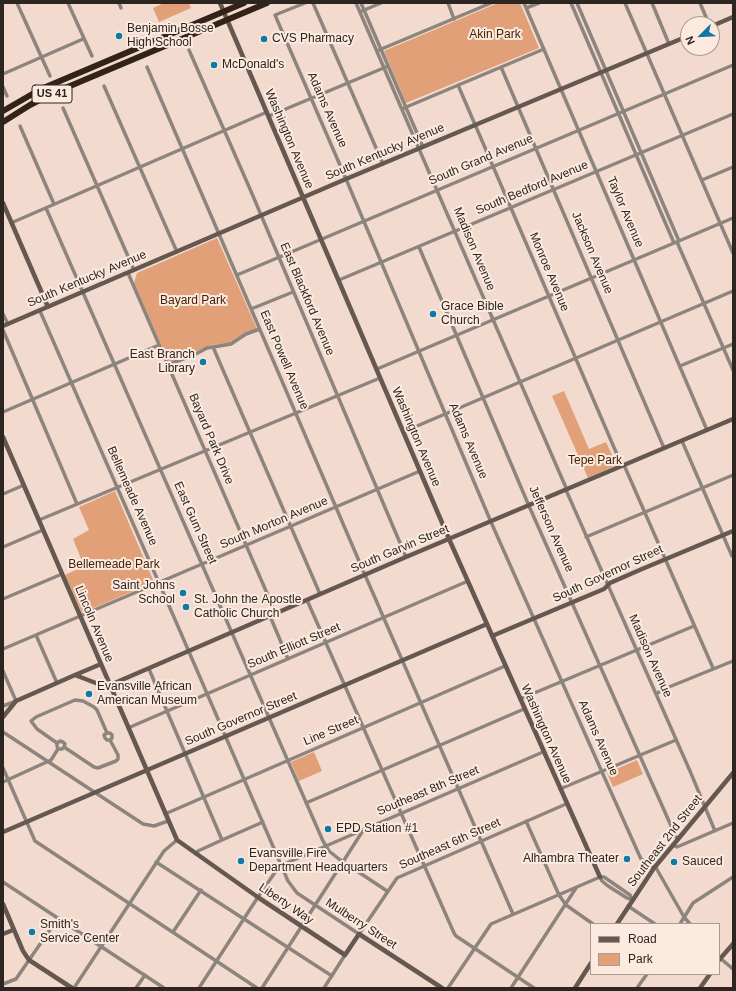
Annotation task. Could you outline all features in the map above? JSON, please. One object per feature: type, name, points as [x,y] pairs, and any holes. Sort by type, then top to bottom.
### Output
[{"type":"highway","name":"US 41","points":[[3,111],[42,89],[244,3]]},
{"type":"highway","name":"US 41","points":[[3,122],[40,100],[267,3]]},
{"type":"highway","points":[[100,64],[98,66],[98,70],[100,72],[104,72]]},
{"type":"street","points":[[17,3],[50,76]]},
{"type":"street","points":[[68,3],[92,56]]},
{"type":"street","points":[[119,3],[121,8]]},
{"type":"street","name":"Washington Avenue","points":[[220,3],[449,539],[566,804],[600,876]]},
{"type":"street","name":"Adams Avenue","points":[[305,3],[275,15],[491,522],[641,859],[654,867],[689,923]]},
{"type":"street","points":[[313,3],[383,164]]},
{"type":"street","points":[[359,4],[367,3]]},
{"type":"street","points":[[360,12],[381,3]]},
{"type":"street","points":[[448,3],[454,19]]},
{"type":"street","points":[[376,51],[491,3]]},
{"type":"street","name":"Taylor Avenue","points":[[524,3],[707,430]]},
{"type":"street","points":[[526,8],[538,3]]},
{"type":"street","points":[[571,3],[623,111],[677,242]]},
{"type":"street","points":[[577,3],[619,113],[733,370]]},
{"type":"street","points":[[625,3],[733,253]]},
{"type":"street","points":[[652,3],[669,44]]},
{"type":"street","points":[[700,3],[706,16]]},
{"type":"street","name":"Madison Avenue","points":[[359,4],[364,10],[406,107],[420,148],[437,190],[586,537],[637,650],[715,831]]},
{"type":"street","name":"Madison Avenue","points":[[359,4],[360,12],[376,51],[420,148]]},
{"type":"street","points":[[720,23],[733,17]]},
{"type":"street","points":[[3,74],[83,39]]},
{"type":"street","name":"South Kentucky Avenue","points":[[5,325],[346,179],[680,39]]},
{"type":"street","points":[[401,109],[544,49]]},
{"type":"street","name":"East Blackford Avenue","points":[[189,50],[406,557]]},
{"type":"street","name":"South Grand Avenue","points":[[237,275],[733,65]]},
{"type":"street","points":[[11,223],[224,131],[311,99],[388,66]]},
{"type":"street","name":"Jackson Avenue","points":[[501,67],[664,448]]},
{"type":"street","name":"East Powell Avenue","points":[[146,68],[237,275],[383,618],[513,914]]},
{"type":"street","name":"Monroe Avenue","points":[[458,85],[548,296],[713,668]]},
{"type":"street","points":[[104,86],[177,252]]},
{"type":"street","points":[[3,87],[7,96]]},
{"type":"street","points":[[63,108],[134,270]]},
{"type":"street","name":"South Bedford Avenue","points":[[339,280],[733,114]]},
{"type":"street","points":[[20,126],[54,204]]},
{"type":"street","points":[[702,180],[733,167]]},
{"type":"street","points":[[3,203],[48,307]]},
{"type":"street","name":"East Gum Street","points":[[46,208],[325,846]]},
{"type":"street","points":[[377,369],[733,218]]},
{"type":"street","name":"Jefferson Avenue","points":[[419,247],[529,506],[678,839]]},
{"type":"street","name":"Bayard Park Drive","points":[[128,273],[276,614]]},
{"type":"street","points":[[403,432],[733,291]]},
{"type":"street","points":[[251,309],[293,292]]},
{"type":"street","name":"Bellemeade Avenue","points":[[40,311],[282,865]]},
{"type":"street","points":[[3,314],[5,325]]},
{"type":"street","points":[[167,365],[194,355],[202,350],[231,344],[246,334],[260,329]]},
{"type":"street","points":[[3,330],[77,504]]},
{"type":"street","points":[[680,366],[733,344]]},
{"type":"street","points":[[3,412],[159,345]]},
{"type":"street","points":[[213,347],[320,594]]},
{"type":"street","points":[[39,520],[380,378]]},
{"type":"street","name":"South Garvin Street","points":[[110,685],[406,557],[733,419]]},
{"type":"street","name":"Lincoln Avenue","points":[[3,440],[24,485],[177,840]]},
{"type":"street","points":[[682,441],[732,556]]},
{"type":"street","name":"South Morton Avenue","points":[[3,649],[246,546],[420,470]]},
{"type":"street","points":[[586,537],[733,475]]},
{"type":"street","points":[[3,494],[24,485]]},
{"type":"street","points":[[3,547],[43,530]]},
{"type":"street","name":"South Governor Street","points":[[492,636],[604,589],[608,585],[635,572],[733,531]]},
{"type":"street","points":[[3,599],[62,574]]},
{"type":"street","name":"South Elliott Street","points":[[128,728],[468,581]]},
{"type":"street","points":[[307,600],[455,935],[534,988]]},
{"type":"street","points":[[270,616],[288,659]]},
{"type":"street","name":"South Governor Street","points":[[3,832],[487,624]]},
{"type":"street","points":[[520,699],[694,626]]},
{"type":"street","points":[[36,635],[57,683]]},
{"type":"street","points":[[656,694],[664,689],[713,668],[733,661]]},
{"type":"street","points":[[3,706],[101,664]]},
{"type":"street","name":"Line Street","points":[[165,814],[505,666]]},
{"type":"street","points":[[149,669],[222,840]]},
{"type":"street","points":[[3,671],[16,701]]},
{"type":"street","points":[[75,675],[101,685],[110,685]]},
{"type":"street","points":[[3,782],[52,759],[58,749],[57,743],[37,729],[31,721],[36,717],[75,700],[87,702],[97,710],[107,733],[112,735],[110,740],[118,759],[98,768],[94,768],[64,747],[65,744],[63,742],[60,741],[57,743]]},
{"type":"street","points":[[3,717],[16,701]]},
{"type":"street","points":[[306,803],[524,709]]},
{"type":"street","points":[[3,732],[143,824],[154,826],[168,821]]},
{"type":"street","points":[[560,789],[676,740]]},
{"type":"street","points":[[58,749],[62,749],[64,747]]},
{"type":"street","name":"Southeast 8th Street","points":[[199,988],[258,897],[278,868],[282,865],[543,752]]},
{"type":"street","points":[[3,768],[35,841],[257,988]]},
{"type":"street","name":"Southeast 2nd Street","points":[[617,923],[654,867],[733,773]]},
{"type":"street","name":"Southeast 6th Street","points":[[324,988],[397,878],[566,804]]},
{"type":"street","points":[[526,821],[559,894],[566,905],[592,923]]},
{"type":"street","points":[[196,854],[198,851],[263,822]]},
{"type":"street","points":[[673,845],[677,846],[733,823]]},
{"type":"street","points":[[262,988],[364,829]]},
{"type":"street","points":[[3,904],[13,930],[29,960],[73,988],[130,904],[156,862],[164,851],[177,840]]},
{"type":"street","name":"Liberty Way","points":[[177,840],[258,897],[345,955]]},
{"type":"street","points":[[325,846],[333,855],[387,891]]},
{"type":"street","points":[[156,862],[332,976]]},
{"type":"street","name":"Mulberry Street","points":[[282,865],[288,881],[297,893],[442,988]]},
{"type":"street","points":[[448,988],[491,924],[600,876],[602,881],[608,886],[632,900]]},
{"type":"street","points":[[681,923],[693,903],[733,877]]},
{"type":"street","points":[[3,882],[164,988]]},
{"type":"street","points":[[511,988],[577,887]]},
{"type":"street","points":[[173,932],[201,890]]},
{"type":"street","points":[[628,906],[654,923]]},
{"type":"street","points":[[3,984],[16,979],[58,918]]},
{"type":"street","points":[[3,934],[13,930]]},
{"type":"street","points":[[720,957],[733,944]]},
{"type":"street","points":[[720,959],[733,969]]},
{"type":"street","points":[[574,988],[590,964]]},
{"type":"street","points":[[136,988],[145,975]]},
{"type":"street","points":[[638,988],[646,975]]},
{"type":"street","points":[[700,988],[709,975]]},
{"type":"green space","points":[[164,3],[189,3],[191,8],[159,22],[153,8]]},
{"type":"green space","name":"Akin Park","points":[[498,3],[520,3],[539,48],[406,103],[384,51]]},
{"type":"green space","name":"Bayard Park","points":[[217,238],[257,329],[230,343],[212,345],[169,363],[134,283],[137,273]]},
{"type":"green space","name":"Tepe Park","points":[[564,391],[589,449],[606,442],[617,465],[588,478],[552,396]]},
{"type":"green space","name":"Bellemeade Park","points":[[115,491],[154,582],[82,613],[65,575],[84,566],[73,539],[89,530],[79,507]]},
{"type":"green space","points":[[314,752],[322,771],[299,781],[291,762]]},
{"type":"green space","points":[[637,760],[643,774],[613,787],[607,773]]},
{"type":"place","name":"Benjamin Bosse High School","points":[[119,36]]},
{"type":"place","name":"CVS Pharmacy","points":[[264,39]]},
{"type":"place","name":"McDonald's","points":[[214,65]]},
{"type":"place","name":"Grace Bible Church","points":[[433,314]]},
{"type":"place","name":"East Branch Library","points":[[203,362]]},
{"type":"place","name":"Saint Johns School","points":[[183,593]]},
{"type":"place","name":"St. John the Apostle Catholic Church","points":[[186,607]]},
{"type":"place","name":"Evansville African American Museum","points":[[89,694]]},
{"type":"place","name":"EPD Station #1","points":[[328,829]]},
{"type":"place","name":"Alhambra Theater","points":[[627,859]]},
{"type":"place","name":"Evansville Fire Department Headquarters","points":[[241,861]]},
{"type":"place","name":"Sauced","points":[[674,862]]},
{"type":"place","name":"Smith's Service Center","points":[[32,932]]}]
